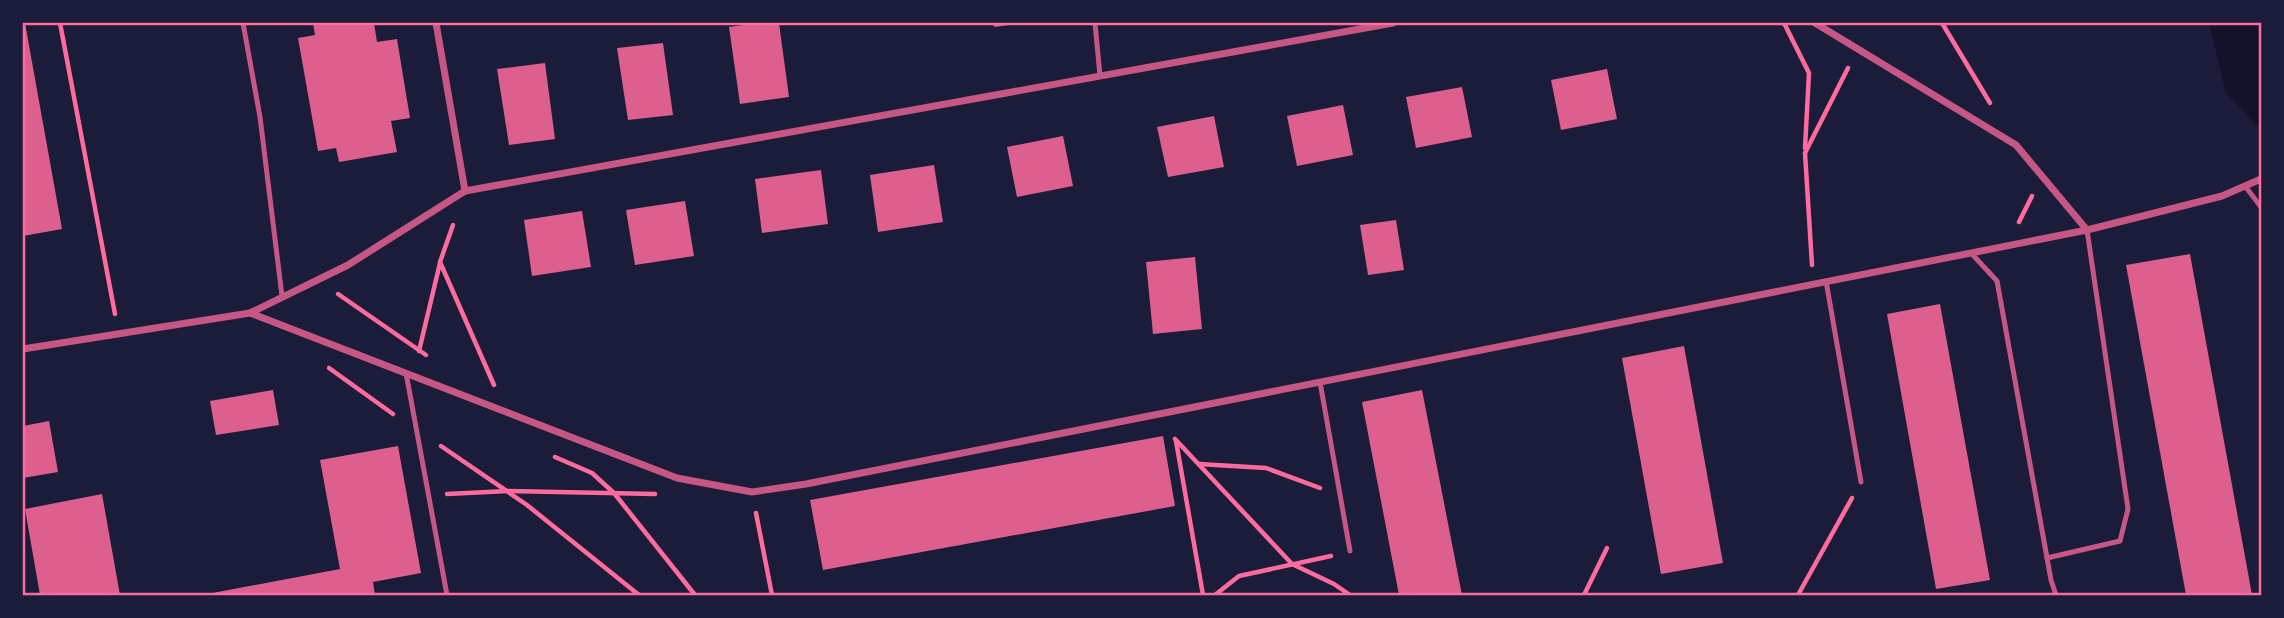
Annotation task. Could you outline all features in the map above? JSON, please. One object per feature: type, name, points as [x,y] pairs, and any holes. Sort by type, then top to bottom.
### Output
[{"type":"street","points":[[436,23],[465,191]]},
{"type":"street","points":[[23,349],[250,313],[348,265],[465,191],[1393,23]]},
{"type":"street","points":[[1815,23],[2016,145],[2087,230]]},
{"type":"street","points":[[250,313],[677,478],[752,492],[2087,230],[2222,196],[2261,179]]},
{"type":"lane","points":[[243,23],[260,117],[282,296]]},
{"type":"lane","points":[[1095,23],[1100,76]]},
{"type":"lane","points":[[2245,186],[2261,207]]},
{"type":"lane","points":[[2047,558],[2120,541],[2129,509],[2087,230]]},
{"type":"lane","points":[[1971,253],[1997,281],[2056,595]]},
{"type":"lane","points":[[1826,281],[1861,482]]},
{"type":"lane","points":[[406,373],[447,595]]},
{"type":"lane","points":[[1320,382],[1350,551]]},
{"type":"path","points":[[60,23],[119,335]]},
{"type":"path","points":[[1784,23],[1810,73],[1805,153],[1813,284]]},
{"type":"path","points":[[1942,23],[1996,111]]},
{"type":"path","points":[[1805,153],[1858,49]]},
{"type":"path","points":[[2009,245],[2042,176]]},
{"type":"path","points":[[419,351],[440,262],[465,191]]},
{"type":"path","points":[[440,262],[505,411]]},
{"type":"path","points":[[317,279],[430,358]]},
{"type":"path","points":[[1170,410],[1203,595]]},
{"type":"path","points":[[416,429],[527,505],[639,595]]},
{"type":"path","points":[[1175,439],[1292,564],[1334,584],[1350,595]]},
{"type":"path","points":[[547,453],[592,473],[614,493],[695,595]]},
{"type":"path","points":[[1198,464],[1266,468],[1340,496]]},
{"type":"path","points":[[1798,595],[1861,482]]},
{"type":"path","points":[[428,495],[508,491],[659,494]]},
{"type":"path","points":[[752,492],[772,595]]},
{"type":"path","points":[[1584,595],[1607,548]]},
{"type":"path","points":[[1215,595],[1239,576],[1350,551]]},
{"type":"shaded area","points":[[2209,23],[2261,23],[2261,130],[2226,93]]},
{"type":"building","points":[[23,23],[62,229],[23,236]]},
{"type":"building","points":[[313,23],[374,23],[377,42],[397,39],[410,118],[391,121],[397,152],[339,162],[336,148],[318,151],[298,38],[315,35]]},
{"type":"building","points":[[779,23],[789,97],[740,104],[729,27]]},
{"type":"building","points":[[994,23],[1016,23],[1016,24],[994,27]]},
{"type":"building","points":[[663,43],[673,115],[628,120],[617,48]]},
{"type":"building","points":[[545,63],[555,139],[509,145],[497,69]]},
{"type":"building","points":[[1607,69],[1617,119],[1561,130],[1551,80]]},
{"type":"building","points":[[1462,87],[1472,137],[1416,148],[1406,97]]},
{"type":"building","points":[[1343,105],[1353,155],[1297,166],[1287,116]]},
{"type":"building","points":[[1214,116],[1224,167],[1168,177],[1157,127]]},
{"type":"building","points":[[1063,136],[1073,186],[1017,197],[1007,147]]},
{"type":"building","points":[[934,165],[943,222],[878,232],[870,175]]},
{"type":"building","points":[[821,170],[828,224],[762,233],[755,179]]},
{"type":"building","points":[[685,201],[694,256],[635,265],[626,210]]},
{"type":"building","points":[[582,211],[591,267],[532,276],[524,220]]},
{"type":"building","points":[[1396,220],[1404,270],[1368,275],[1360,225]]},
{"type":"building","points":[[2190,254],[2252,595],[2186,595],[2126,265]]},
{"type":"building","points":[[1195,257],[1202,329],[1153,334],[1146,262]]},
{"type":"building","points":[[1940,304],[1990,580],[1936,589],[1887,314]]},
{"type":"building","points":[[1684,346],[1723,563],[1661,574],[1622,358]]},
{"type":"building","points":[[273,390],[279,425],[216,435],[210,401]]},
{"type":"building","points":[[1422,390],[1462,595],[1399,595],[1362,402]]},
{"type":"building","points":[[49,421],[58,472],[23,478],[23,426]]},
{"type":"building","points":[[1163,436],[1175,506],[823,570],[810,500]]},
{"type":"building","points":[[398,446],[421,573],[373,582],[375,595],[202,595],[340,569],[320,460]]},
{"type":"building","points":[[102,494],[120,595],[40,595],[25,509]]}]
